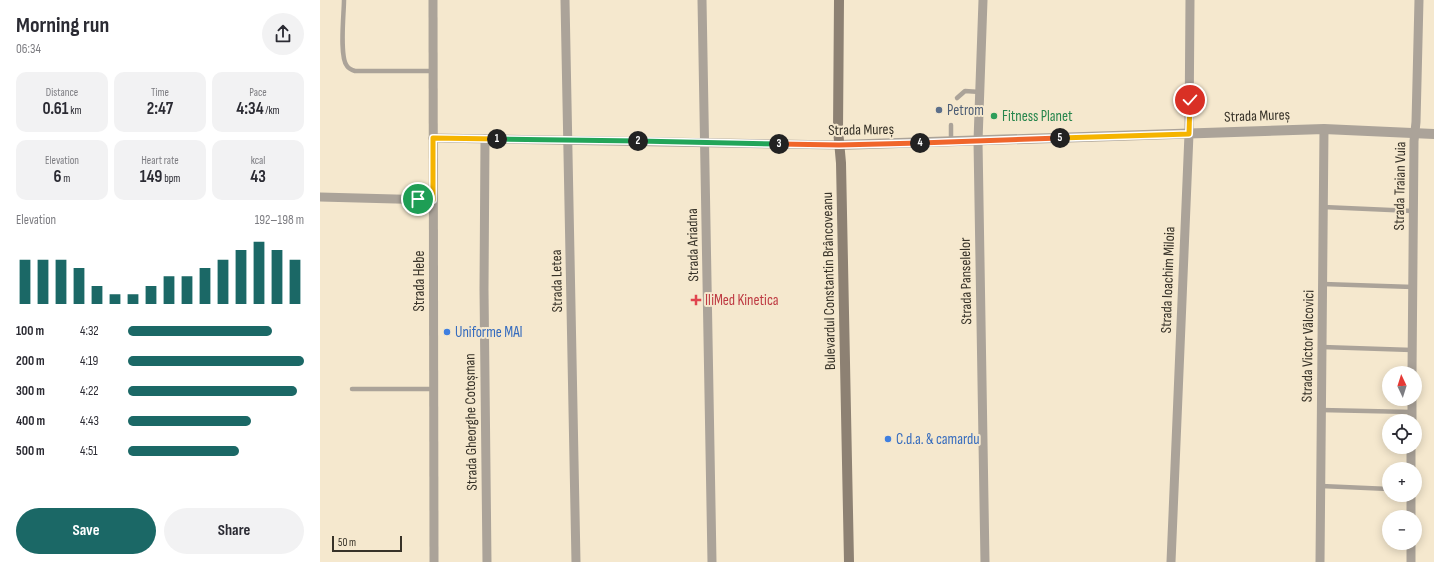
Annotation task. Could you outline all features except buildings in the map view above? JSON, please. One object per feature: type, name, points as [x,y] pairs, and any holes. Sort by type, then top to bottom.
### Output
[{"type":"main road","name":"Bulevardul Constantin Brâncoveanu","points":[[839,0],[838,130],[842,186],[849,562]]},
{"type":"street","name":"Strada Hebe","points":[[433,0],[434,562]]},
{"type":"street","name":"Strada Letea","points":[[565,0],[576,562]]},
{"type":"street","name":"Strada Ariadna","points":[[702,0],[712,562]]},
{"type":"street","name":"Strada Panselelor","points":[[983,0],[978,142],[985,562]]},
{"type":"street","name":"Strada Ioachim Miloia","points":[[1172,562],[1189,134],[1190,0]]},
{"type":"street","name":"Strada Traian Vuia","points":[[1412,366],[1415,134],[1419,0]]},
{"type":"street","name":"Strada Mureș","points":[[433,138],[839,145],[978,142],[1324,129],[1434,134]]},
{"type":"street","name":"Strada Victor Vâlcovici","points":[[1320,562],[1324,129]]},
{"type":"street","name":"Strada Gheorghe Cotoșman","points":[[485,139],[484,289],[487,562]]},
{"type":"street","points":[[320,197],[433,200]]},
{"type":"street","points":[[1411,550],[1411,562]]},
{"type":"lane","points":[[344,0],[343,54],[346,66],[350,69],[433,71]]},
{"type":"lane","points":[[957,98],[965,91],[980,92]]},
{"type":"lane","points":[[951,125],[951,142]]},
{"type":"lane","points":[[1323,207],[1414,211]]},
{"type":"lane","points":[[1323,284],[1413,287]]},
{"type":"lane","points":[[1322,347],[1412,350]]},
{"type":"lane","points":[[352,389],[433,390]]},
{"type":"lane","points":[[1322,410],[1382,415]]},
{"type":"lane","points":[[1321,486],[1382,488]]},
{"type":"place","name":"Petrom","points":[[939,110]]},
{"type":"place","name":"Fitness Planet","points":[[994,116]]},
{"type":"place","name":"IliMed Kinetica","points":[[696,300]]},
{"type":"place","name":"Uniforme MAI","points":[[447,332]]},
{"type":"place","name":"C.d.a. & camardu","points":[[888,439]]},
{"type":"route","points":[[418,199],[433,200],[433,138],[839,145],[978,142],[1189,134],[1190,100]]}]
